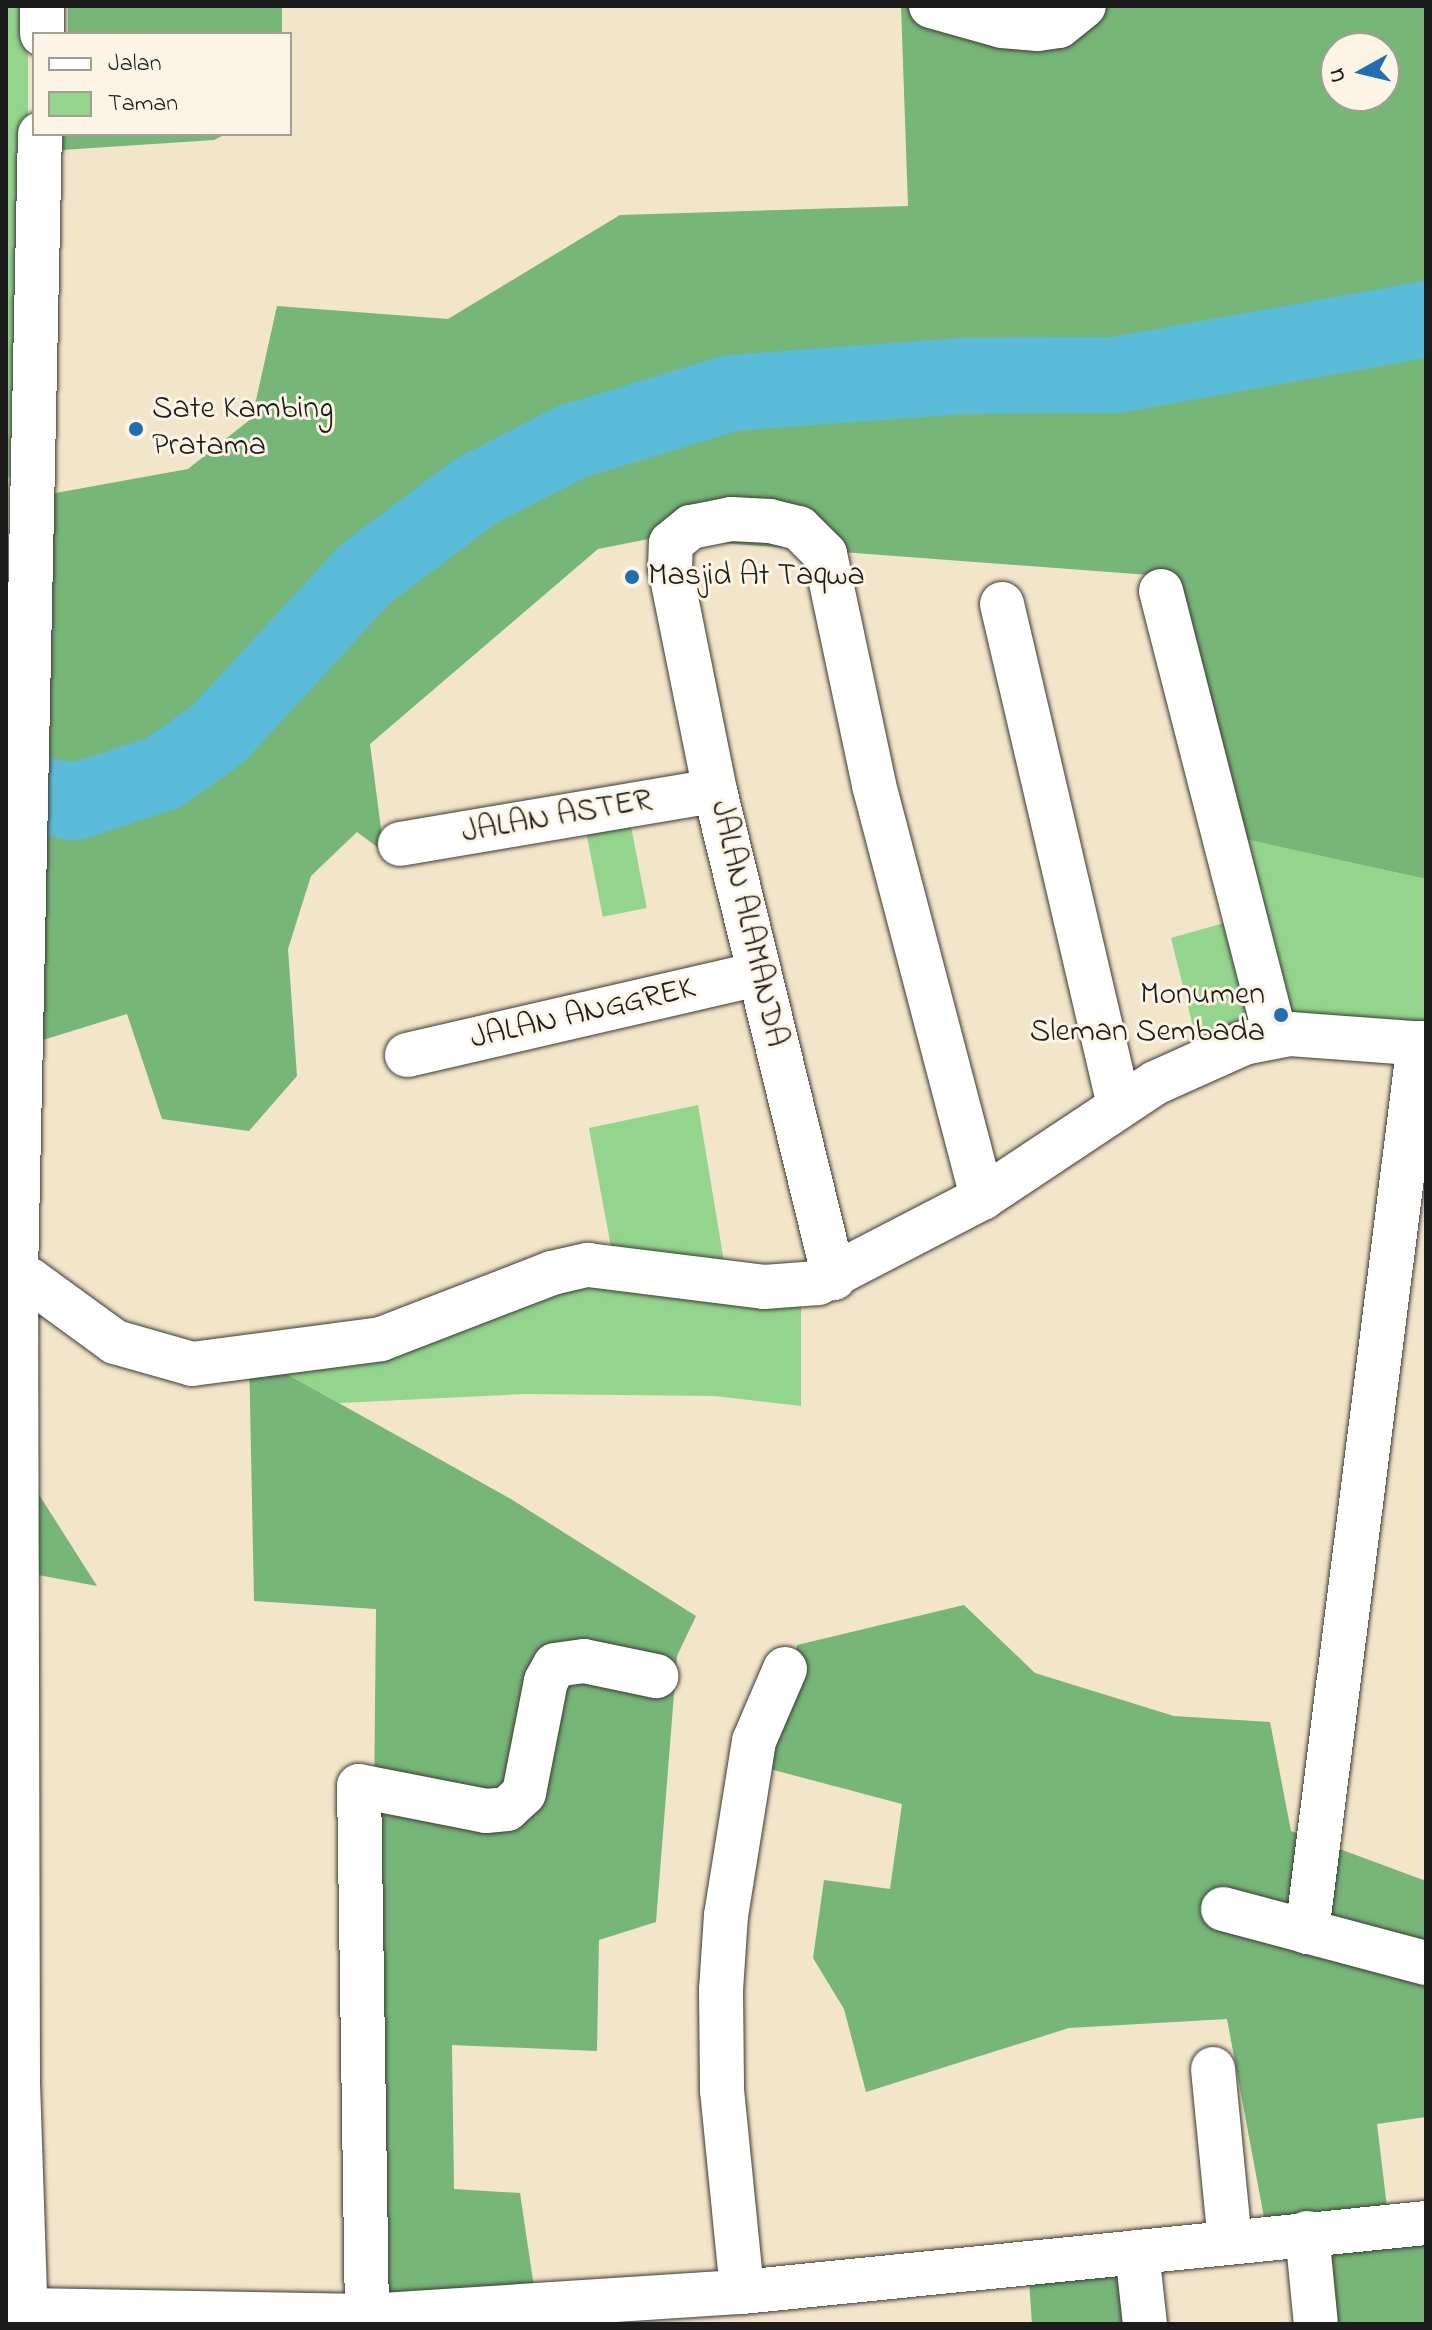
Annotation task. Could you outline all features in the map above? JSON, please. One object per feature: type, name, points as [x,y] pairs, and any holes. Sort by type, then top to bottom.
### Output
[{"type":"street","points":[[42,6],[42,32]]},
{"type":"street","points":[[931,6],[1002,26],[1038,29],[1059,26],[1084,6]]},
{"type":"street","points":[[40,136],[16,1275],[12,2082],[26,2317],[367,2316],[742,2292],[1426,2223]]},
{"type":"street","name":"JALAN ALAMANDA","points":[[834,1278],[715,791],[670,568],[676,535],[731,519],[799,528],[825,554],[874,785],[982,1198]]},
{"type":"street","points":[[1161,591],[1275,1034]]},
{"type":"street","points":[[1002,604],[1119,1105]]},
{"type":"street","name":"JALAN ASTER","points":[[400,844],[715,791]]},
{"type":"street","name":"JALAN ANGGREK","points":[[407,1055],[759,974]]},
{"type":"street","points":[[16,1275],[30,1280],[115,1342],[192,1364],[381,1339],[544,1276],[588,1265],[764,1287],[834,1278],[982,1198],[1119,1105],[1198,1062],[1275,1034],[1422,1044],[1307,1932]]},
{"type":"street","points":[[367,2316],[359,1786],[486,1811],[507,1809],[524,1793],[546,1681],[555,1665],[584,1661],[656,1676]]},
{"type":"street","points":[[742,2292],[722,2090],[721,1990],[728,1900],[754,1741],[785,1669]]},
{"type":"street","points":[[1223,1909],[1426,1963]]},
{"type":"street","points":[[1213,2069],[1230,2241]]},
{"type":"street","points":[[1307,2233],[1316,2324]]},
{"type":"street","points":[[1137,2252],[1145,2324]]},
{"type":"green space","points":[[6,6],[28,6],[28,477],[6,477]]},
{"type":"green space","points":[[68,6],[282,6],[282,32],[68,32]]},
{"type":"green space","points":[[901,6],[1426,6],[1426,879],[1226,835],[1149,575],[654,538],[598,549],[370,744],[384,852],[357,832],[311,876],[288,949],[297,1076],[249,1131],[162,1119],[127,1014],[30,1044],[6,825],[6,646],[43,650],[50,494],[188,469],[252,418],[277,306],[448,319],[620,215],[908,206]]},
{"type":"green space","points":[[63,136],[222,136],[214,140],[62,150]]},
{"type":"green space","points":[[627,806],[647,908],[603,917],[583,815]]},
{"type":"green space","points":[[1226,835],[1426,879],[1426,1044],[1199,1051],[1171,938],[1245,917]]},
{"type":"green space","points":[[698,1105],[726,1274],[801,1276],[801,1406],[715,1396],[525,1394],[339,1403],[249,1353],[613,1258],[589,1128]]},
{"type":"green space","points":[[249,1353],[511,1499],[696,1616],[677,1656],[656,1922],[599,1940],[597,2051],[452,2045],[454,2189],[520,2193],[536,2301],[607,2300],[602,2324],[146,2324],[369,2305],[376,1609],[254,1601]]},
{"type":"green space","points":[[24,1471],[97,1586],[6,1569]]},
{"type":"green space","points":[[964,1605],[1035,1673],[1174,1716],[1270,1722],[1291,1831],[1426,1881],[1426,2117],[1377,2124],[1389,2224],[1426,2221],[1426,2324],[1313,2324],[1303,2236],[1268,2239],[1227,2019],[1069,2028],[866,2092],[844,2009],[813,1958],[824,1880],[890,1889],[902,1804],[766,1768],[797,1645]]},
{"type":"green space","points":[[1140,2253],[1147,2324],[1032,2324],[1028,2266]]},
{"type":"waterway","points":[[6,787],[74,802],[163,773],[218,734],[364,575],[476,491],[571,442],[731,393],[962,376],[1116,375],[1426,319]]},
{"type":"place","name":"Sate Kambing Pratama","points":[[136,429]]},
{"type":"place","name":"Masjid At Taqwa","points":[[632,577]]},
{"type":"place","name":"Monumen Sleman Sembada","points":[[1281,1015]]}]
